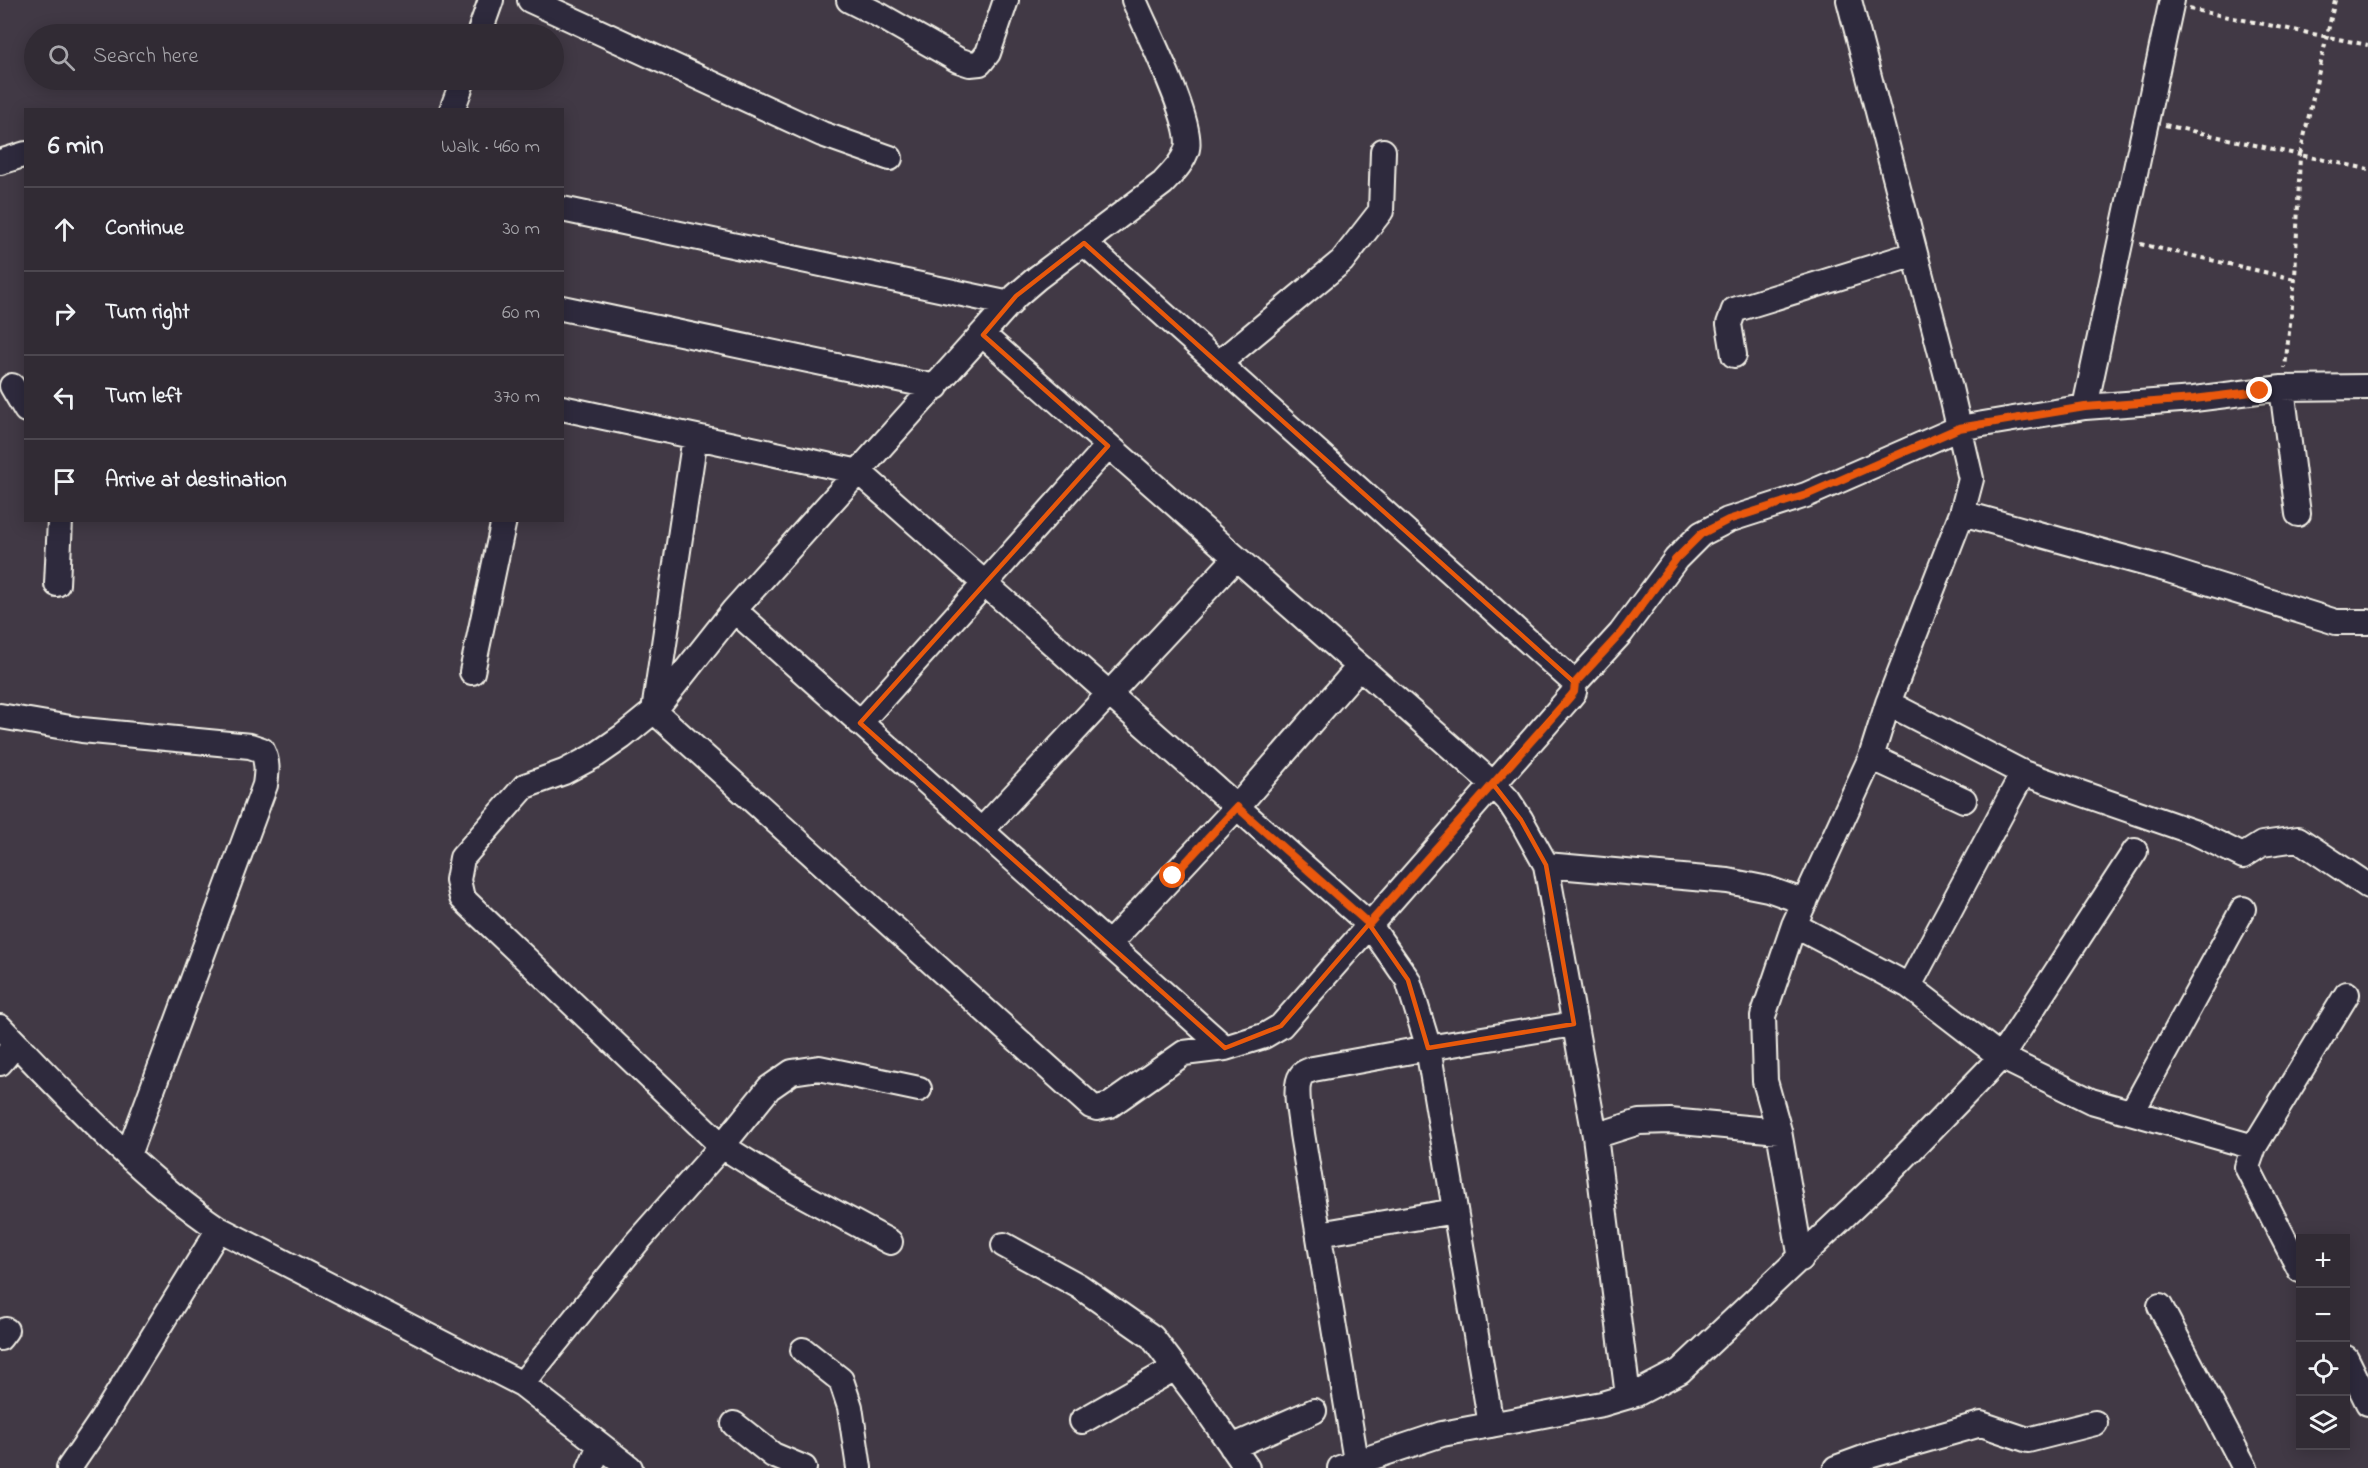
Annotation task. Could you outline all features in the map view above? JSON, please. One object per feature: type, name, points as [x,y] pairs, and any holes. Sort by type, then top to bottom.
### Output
[{"type":"street","points":[[483,24],[491,0]]},
{"type":"street","points":[[530,0],[822,134],[890,158]]},
{"type":"street","points":[[849,0],[958,60],[970,64],[980,63],[988,53],[1006,0]]},
{"type":"street","points":[[890,1242],[786,1186],[722,1146],[462,898],[458,880],[462,858],[525,786],[564,772],[596,754],[622,737],[654,711],[734,610],[1010,304],[1037,278],[1163,183],[1176,170],[1188,147],[1188,135],[1182,113],[1134,0]]},
{"type":"street","points":[[1801,1259],[1779,1131],[1765,1081],[1763,1016],[1794,926],[1871,757],[1888,703],[1962,513],[1971,479],[1849,0]]},
{"type":"street","points":[[2085,407],[2172,2]]},
{"type":"street","points":[[453,108],[459,90]]},
{"type":"street","points":[[1219,363],[1342,261],[1381,211],[1383,151]]},
{"type":"street","points":[[0,162],[24,155]]},
{"type":"street","points":[[564,209],[1010,304]]},
{"type":"street","points":[[1084,243],[1575,683]]},
{"type":"street","points":[[1734,355],[1729,324],[1734,310],[1915,254]]},
{"type":"street","points":[[564,308],[936,387]]},
{"type":"street","points":[[983,335],[1493,784],[1508,800],[1521,820],[1546,865],[1595,1136],[1628,1396]]},
{"type":"street","points":[[13,386],[24,406]]},
{"type":"street","points":[[654,711],[1091,1106],[1097,1108],[1110,1105],[1185,1053],[1226,1048],[1264,1036],[1281,1026],[1570,697],[1574,692],[1575,683],[1621,633],[1676,559],[1701,534],[1728,520],[1806,495],[1959,428],[2085,407],[2194,399],[2282,388],[2368,387]]},
{"type":"street","points":[[2282,388],[2298,514]]},
{"type":"street","points":[[564,408],[859,472],[1369,924],[1408,980],[1428,1048],[1491,1425]]},
{"type":"street","points":[[654,711],[695,436]]},
{"type":"street","points":[[860,723],[1108,446]]},
{"type":"street","points":[[1962,513],[2165,568],[2336,622],[2368,622]]},
{"type":"street","points":[[57,584],[60,522]]},
{"type":"street","points":[[472,672],[504,522]]},
{"type":"street","points":[[981,831],[1236,558]]},
{"type":"street","points":[[734,610],[1226,1048]]},
{"type":"street","points":[[1109,944],[1237,807],[1359,667]]},
{"type":"street","points":[[1888,703],[2023,773],[2196,833],[2242,856],[2262,844],[2298,839],[2368,886]]},
{"type":"street","points":[[0,716],[82,730],[250,746],[262,750],[267,759],[265,784],[128,1155]]},
{"type":"street","points":[[1871,757],[1964,800]]},
{"type":"street","points":[[1909,986],[2023,773]]},
{"type":"street","points":[[1574,1024],[1313,1069],[1304,1072],[1300,1077],[1297,1086],[1302,1134],[1319,1234],[1348,1465],[1442,1434],[1602,1404],[1628,1396],[1680,1371],[1878,1184],[2001,1057],[2135,851]]},
{"type":"street","points":[[1546,865],[1728,881],[1768,889],[1805,902]]},
{"type":"street","points":[[2132,1112],[2242,909]]},
{"type":"street","points":[[1794,926],[1909,986],[2001,1057],[2091,1101],[2254,1147]]},
{"type":"street","points":[[2296,1260],[2247,1167],[2254,1147],[2347,994]]},
{"type":"street","points":[[0,1063],[8,1035],[128,1155],[195,1213],[219,1229],[522,1384],[630,1468]]},
{"type":"street","points":[[522,1384],[637,1242],[722,1146],[769,1088],[792,1072],[819,1068],[919,1089]]},
{"type":"street","points":[[1595,1136],[1639,1122],[1670,1120],[1779,1131]]},
{"type":"street","points":[[1319,1234],[1455,1211]]},
{"type":"street","points":[[69,1468],[101,1421],[219,1229]]},
{"type":"street","points":[[1004,1245],[1078,1286],[1152,1337],[1247,1468]]},
{"type":"street","points":[[2160,1306],[2245,1468]]},
{"type":"street","points":[[802,1350],[841,1380],[850,1407],[859,1468]]},
{"type":"street","points":[[2350,1366],[2368,1403]]},
{"type":"street","points":[[1082,1421],[1175,1368]]},
{"type":"street","points":[[1232,1447],[1314,1411]]},
{"type":"street","points":[[1836,1468],[1869,1456],[1981,1424],[2028,1440],[2095,1423]]},
{"type":"street","points":[[734,1424],[773,1455],[804,1468]]},
{"type":"street","points":[[590,1468],[600,1445]]},
{"type":"path","points":[[2282,388],[2295,279],[2300,155],[2334,0]]},
{"type":"path","points":[[2172,2],[2368,45]]},
{"type":"path","points":[[2146,122],[2368,169]]},
{"type":"path","points":[[2121,239],[2295,279]]},
{"type":"highlighted area","points":[[1084,243],[1575,683],[1574,692],[1493,784],[1521,820],[1546,865],[1574,1024],[1428,1048],[1408,980],[1369,924],[1281,1026],[1225,1048],[860,723],[1108,446],[983,335],[1016,296]]},
{"type":"route","points":[[1173,876],[1237,807],[1369,924],[1570,697],[1574,692],[1575,683],[1621,633],[1676,559],[1701,534],[1728,520],[1806,495],[1959,428],[2085,407],[2194,399],[2260,391]]}]
